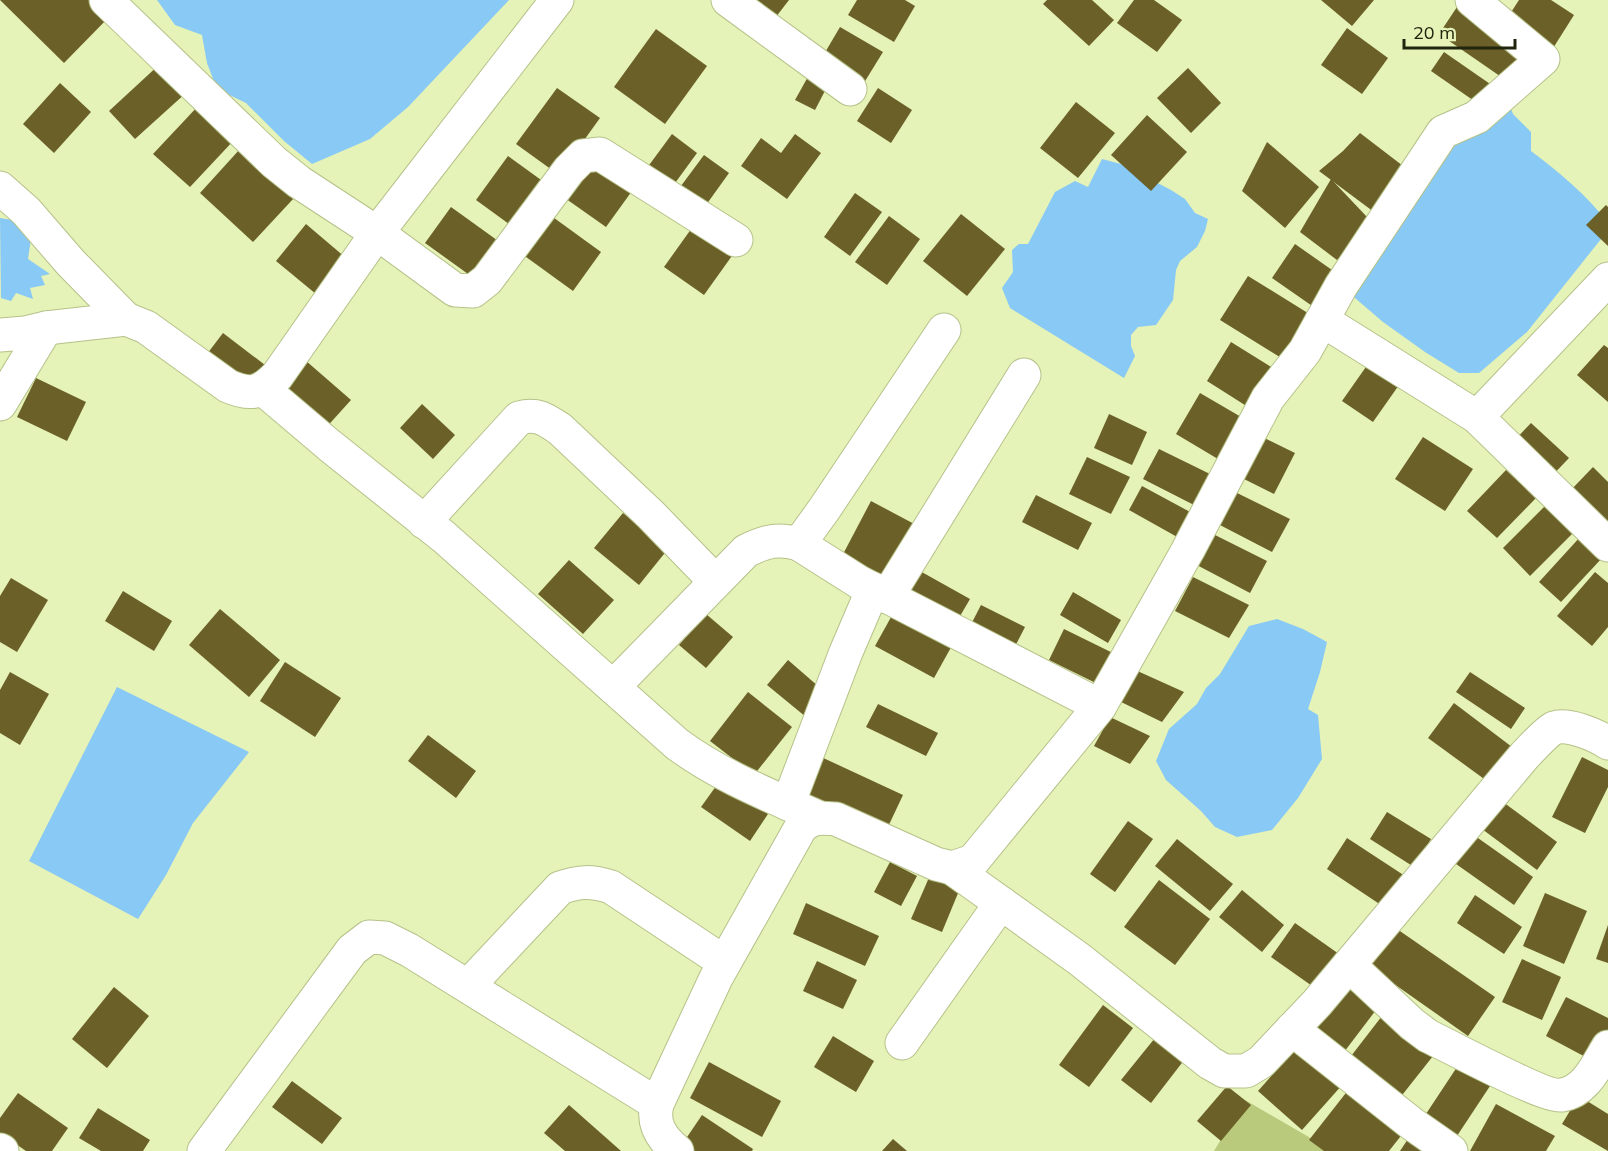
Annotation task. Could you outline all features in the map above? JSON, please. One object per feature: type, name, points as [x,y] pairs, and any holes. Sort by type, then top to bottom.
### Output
[{"type":"street","points":[[106,0],[274,162],[298,182],[377,233],[455,290],[473,291],[487,280],[569,170],[583,156],[600,154],[736,240]]},
{"type":"street","points":[[0,188],[26,211],[71,263],[126,319],[146,327],[228,386],[239,391],[250,392],[263,389],[277,375],[377,233],[557,0]]},
{"type":"street","points":[[728,0],[850,89]]},
{"type":"street","points":[[952,868],[973,861],[1100,706],[1188,550],[1268,398],[1305,351],[1371,240],[1443,132],[1477,117],[1543,59],[1473,0]]},
{"type":"street","points":[[1477,417],[1608,279]]},
{"type":"street","points":[[0,335],[126,319]]},
{"type":"street","points":[[1322,320],[1477,417],[1608,545]]},
{"type":"street","points":[[0,404],[46,328]]},
{"type":"street","points":[[799,544],[944,330]]},
{"type":"street","points":[[788,804],[846,652],[880,593],[1024,375]]},
{"type":"street","points":[[263,389],[468,558],[693,756],[738,781],[820,818]]},
{"type":"street","points":[[424,522],[519,418],[531,415],[560,429],[651,515],[715,581]]},
{"type":"street","points":[[613,687],[746,551],[759,544],[782,539],[799,544],[859,582],[1100,706]]},
{"type":"street","points":[[677,1151],[666,1142],[656,1126],[654,1114],[657,1104],[724,962],[801,827],[809,820],[836,819],[936,864],[952,868],[1079,959],[1210,1063],[1224,1071],[1246,1071],[1261,1062],[1317,1003],[1525,755],[1553,729],[1572,727],[1606,737]]},
{"type":"street","points":[[468,986],[560,888],[578,882],[593,882],[611,887],[724,962]]},
{"type":"street","points":[[902,1043],[1001,903]]},
{"type":"street","points":[[204,1151],[352,950],[369,937],[385,938],[409,950],[657,1104]]},
{"type":"street","points":[[1349,965],[1428,1036],[1538,1090],[1561,1096],[1585,1084],[1608,1047]]},
{"type":"street","points":[[1292,1029],[1411,1123],[1451,1151]]},
{"type":"green space","points":[[1245,1100],[1333,1151],[1214,1151]]},
{"type":"water","points":[[157,0],[509,0],[408,107],[370,139],[312,164],[284,141],[246,103],[217,89],[207,63],[202,35],[175,25]]},
{"type":"water","points":[[1505,93],[1513,114],[1531,132],[1531,151],[1572,184],[1608,223],[1605,234],[1527,332],[1479,373],[1459,373],[1383,322],[1341,286],[1415,173]]},
{"type":"water","points":[[1102,159],[1121,164],[1171,190],[1185,199],[1195,213],[1208,219],[1197,247],[1180,261],[1176,270],[1173,300],[1156,325],[1138,327],[1131,335],[1131,346],[1135,356],[1124,378],[1010,308],[1002,288],[1013,272],[1012,250],[1019,244],[1028,244],[1055,192],[1075,181],[1088,187]]},
{"type":"water","points":[[0,218],[25,222],[31,238],[28,259],[50,274],[41,276],[45,285],[30,288],[33,299],[16,293],[11,301],[1,298]]},
{"type":"water","points":[[1277,619],[1327,642],[1308,709],[1318,715],[1322,759],[1298,798],[1272,830],[1237,837],[1215,827],[1201,811],[1166,780],[1156,761],[1169,729],[1197,704],[1206,688],[1220,674],[1249,626]]},
{"type":"water","points":[[117,687],[249,752],[193,823],[166,875],[138,919],[29,861]]},
{"type":"building","points":[[0,0],[92,0],[109,17],[64,63]]},
{"type":"building","points":[[742,0],[789,0],[769,26]]},
{"type":"building","points":[[857,0],[905,0],[915,6],[894,42],[848,15]]},
{"type":"building","points":[[1047,0],[1092,0],[1114,20],[1089,46],[1043,4]]},
{"type":"building","points":[[1134,0],[1154,0],[1182,20],[1157,52],[1117,23]]},
{"type":"building","points":[[1321,0],[1374,0],[1352,26]]},
{"type":"building","points":[[1519,0],[1551,0],[1574,15],[1550,53],[1504,23]]},
{"type":"building","points":[[1457,7],[1528,56],[1510,83],[1439,34]]},
{"type":"building","points":[[840,27],[883,52],[862,86],[820,61]]},
{"type":"building","points":[[1347,28],[1388,58],[1362,94],[1321,65]]},
{"type":"building","points":[[656,29],[707,66],[665,124],[614,87]]},
{"type":"building","points":[[1444,52],[1493,86],[1480,105],[1431,71]]},
{"type":"building","points":[[161,63],[187,92],[135,139],[109,111]]},
{"type":"building","points":[[1188,68],[1221,103],[1191,133],[1157,98]]},
{"type":"building","points":[[809,75],[828,85],[815,110],[795,100]]},
{"type":"building","points":[[60,83],[91,112],[54,153],[23,124]]},
{"type":"building","points":[[557,88],[600,118],[559,175],[516,144]]},
{"type":"building","points":[[878,88],[912,110],[891,143],[857,121]]},
{"type":"building","points":[[1076,102],[1115,133],[1078,178],[1040,148]]},
{"type":"building","points":[[199,105],[235,139],[190,187],[153,154]]},
{"type":"building","points":[[1147,115],[1187,152],[1151,191],[1111,155]]},
{"type":"building","points":[[1360,133],[1407,169],[1374,212],[1319,171]]},
{"type":"building","points":[[672,134],[697,153],[670,190],[644,172]]},
{"type":"building","points":[[795,134],[821,153],[787,199],[741,166],[761,138],[781,153]]},
{"type":"building","points":[[1267,142],[1319,187],[1285,228],[1242,191]]},
{"type":"building","points":[[240,149],[294,198],[253,242],[200,193]]},
{"type":"building","points":[[704,155],[729,173],[701,212],[675,194]]},
{"type":"building","points":[[508,156],[548,185],[516,229],[476,200]]},
{"type":"building","points":[[589,160],[632,191],[606,227],[562,196]]},
{"type":"building","points":[[1331,179],[1368,218],[1355,245],[1337,260],[1300,232]]},
{"type":"building","points":[[855,193],[882,212],[850,256],[824,237]]},
{"type":"building","points":[[1606,205],[1608,207],[1608,246],[1586,225]]},
{"type":"building","points":[[451,207],[501,243],[475,279],[425,243]]},
{"type":"building","points":[[961,214],[1005,249],[967,296],[923,261]]},
{"type":"building","points":[[550,215],[601,252],[573,291],[522,254]]},
{"type":"building","points":[[889,216],[920,239],[887,285],[855,262]]},
{"type":"building","points":[[306,224],[346,258],[316,294],[276,261]]},
{"type":"building","points":[[694,225],[734,253],[704,295],[664,267]]},
{"type":"building","points":[[1295,244],[1342,277],[1318,310],[1272,278]]},
{"type":"building","points":[[1248,276],[1311,315],[1283,359],[1220,320]]},
{"type":"building","points":[[223,333],[265,365],[249,385],[207,354]]},
{"type":"building","points":[[1231,342],[1273,368],[1248,407],[1207,381]]},
{"type":"building","points":[[1604,345],[1608,348],[1608,402],[1577,375]]},
{"type":"building","points":[[305,360],[351,400],[323,431],[278,390]]},
{"type":"building","points":[[1368,364],[1399,385],[1373,422],[1342,401]]},
{"type":"building","points":[[36,378],[86,402],[67,441],[17,417]]},
{"type":"building","points":[[1200,393],[1248,421],[1223,462],[1176,434]]},
{"type":"building","points":[[422,404],[455,435],[433,459],[400,428]]},
{"type":"building","points":[[1109,414],[1147,432],[1132,465],[1094,448]]},
{"type":"building","points":[[1531,423],[1569,458],[1549,479],[1511,444]]},
{"type":"building","points":[[1254,433],[1295,453],[1274,494],[1234,474]]},
{"type":"building","points":[[1423,437],[1473,469],[1445,511],[1395,479]]},
{"type":"building","points":[[1159,449],[1210,474],[1194,505],[1143,479]]},
{"type":"building","points":[[1087,457],[1130,477],[1111,514],[1069,494]]},
{"type":"building","points":[[1593,467],[1608,482],[1608,528],[1570,491]]},
{"type":"building","points":[[1506,470],[1536,498],[1497,538],[1467,511]]},
{"type":"building","points":[[1142,486],[1192,513],[1179,538],[1129,510]]},
{"type":"building","points":[[1235,492],[1290,519],[1272,552],[1218,524]]},
{"type":"building","points":[[1036,495],[1092,523],[1078,550],[1022,522]]},
{"type":"building","points":[[871,501],[918,526],[887,583],[841,558]]},
{"type":"building","points":[[1546,505],[1573,533],[1530,576],[1503,548]]},
{"type":"building","points":[[623,513],[668,549],[639,585],[594,548]]},
{"type":"building","points":[[1209,532],[1267,561],[1250,593],[1193,563]]},
{"type":"building","points":[[1581,536],[1603,557],[1561,602],[1539,582]]},
{"type":"building","points":[[569,560],[614,600],[583,634],[538,594]]},
{"type":"building","points":[[911,566],[970,599],[956,623],[897,591]]},
{"type":"building","points":[[1595,572],[1608,583],[1608,627],[1592,646],[1557,616]]},
{"type":"building","points":[[1193,577],[1249,605],[1229,638],[1175,611]]},
{"type":"building","points":[[11,578],[48,600],[17,652],[0,642],[0,596]]},
{"type":"building","points":[[123,591],[172,621],[154,651],[105,621]]},
{"type":"building","points":[[1073,592],[1121,620],[1108,643],[1060,615]]},
{"type":"building","points":[[981,605],[1025,627],[1009,658],[965,636]]},
{"type":"building","points":[[220,609],[280,660],[249,697],[189,645]]},
{"type":"building","points":[[895,610],[954,642],[934,678],[875,646]]},
{"type":"building","points":[[706,614],[733,637],[706,668],[679,645]]},
{"type":"building","points":[[1064,629],[1123,658],[1108,689],[1049,660]]},
{"type":"building","points":[[788,660],[826,693],[806,717],[767,685]]},
{"type":"building","points":[[285,662],[341,698],[315,737],[260,701]]},
{"type":"building","points":[[1133,669],[1184,692],[1162,722],[1117,700]]},
{"type":"building","points":[[10,672],[49,694],[20,745],[0,733],[0,690]]},
{"type":"building","points":[[1470,672],[1525,708],[1511,729],[1456,692]]},
{"type":"building","points":[[748,692],[792,727],[754,775],[710,741]]},
{"type":"building","points":[[1454,703],[1516,750],[1491,784],[1428,738]]},
{"type":"building","points":[[878,704],[938,733],[926,756],[866,727]]},
{"type":"building","points":[[1110,717],[1150,736],[1130,764],[1094,746]]},
{"type":"building","points":[[428,735],[476,771],[456,798],[408,761]]},
{"type":"building","points":[[819,756],[903,795],[886,831],[802,792]]},
{"type":"building","points":[[1582,757],[1608,770],[1608,787],[1585,833],[1552,817]]},
{"type":"building","points":[[719,782],[768,814],[750,841],[701,807]]},
{"type":"building","points":[[1503,802],[1557,842],[1537,870],[1482,829]]},
{"type":"building","points":[[1387,812],[1431,839],[1414,867],[1370,839]]},
{"type":"building","points":[[1128,821],[1153,839],[1115,892],[1090,874]]},
{"type":"building","points":[[1468,831],[1533,877],[1514,905],[1449,859]]},
{"type":"building","points":[[1347,838],[1405,876],[1384,907],[1327,869]]},
{"type":"building","points":[[1177,839],[1233,884],[1210,911],[1155,866]]},
{"type":"building","points":[[890,862],[917,876],[901,906],[874,892]]},
{"type":"building","points":[[931,873],[961,886],[942,932],[911,919]]},
{"type":"building","points":[[1159,880],[1210,919],[1175,965],[1124,927]]},
{"type":"building","points":[[1242,890],[1284,925],[1262,952],[1219,917]]},
{"type":"building","points":[[1545,893],[1587,911],[1564,964],[1523,946]]},
{"type":"building","points":[[1475,895],[1522,927],[1504,954],[1457,923]]},
{"type":"building","points":[[806,903],[879,936],[865,966],[793,934]]},
{"type":"building","points":[[1295,923],[1339,954],[1315,988],[1271,957]]},
{"type":"building","points":[[1608,925],[1608,963],[1596,959]]},
{"type":"building","points":[[1397,929],[1495,997],[1468,1036],[1370,967]]},
{"type":"building","points":[[1522,959],[1561,977],[1542,1020],[1502,1002]]},
{"type":"building","points":[[817,961],[857,980],[843,1009],[803,991]]},
{"type":"building","points":[[1345,986],[1376,1010],[1341,1056],[1309,1031]]},
{"type":"building","points":[[114,987],[149,1016],[107,1068],[72,1039]]},
{"type":"building","points":[[1566,997],[1608,1018],[1608,1032],[1593,1061],[1546,1036]]},
{"type":"building","points":[[1103,1005],[1133,1028],[1089,1087],[1059,1065]]},
{"type":"building","points":[[1382,1016],[1433,1056],[1399,1099],[1348,1060]]},
{"type":"building","points":[[1159,1033],[1188,1055],[1151,1103],[1121,1080]]},
{"type":"building","points":[[833,1036],[874,1061],[856,1092],[814,1067]]},
{"type":"building","points":[[1299,1045],[1343,1084],[1302,1130],[1258,1091]]},
{"type":"building","points":[[709,1062],[781,1101],[762,1137],[690,1098]]},
{"type":"building","points":[[1459,1064],[1490,1086],[1453,1142],[1422,1120]]},
{"type":"building","points":[[292,1081],[342,1118],[322,1144],[272,1107]]},
{"type":"building","points":[[1227,1086],[1251,1105],[1221,1141],[1197,1121]]},
{"type":"building","points":[[1349,1089],[1404,1132],[1389,1151],[1324,1151],[1309,1140]]},
{"type":"building","points":[[18,1093],[68,1128],[52,1151],[26,1151],[0,1133],[0,1118]]},
{"type":"building","points":[[1579,1096],[1608,1114],[1608,1151],[1562,1124]]},
{"type":"building","points":[[1496,1104],[1555,1136],[1546,1151],[1470,1151]]},
{"type":"building","points":[[569,1105],[621,1151],[565,1151],[544,1133]]},
{"type":"building","points":[[98,1108],[150,1140],[143,1151],[101,1151],[79,1138]]},
{"type":"building","points":[[702,1115],[753,1149],[752,1151],[689,1151],[681,1146]]},
{"type":"building","points":[[1412,1133],[1438,1151],[1400,1151]]},
{"type":"building","points":[[893,1139],[907,1151],[882,1151]]}]
